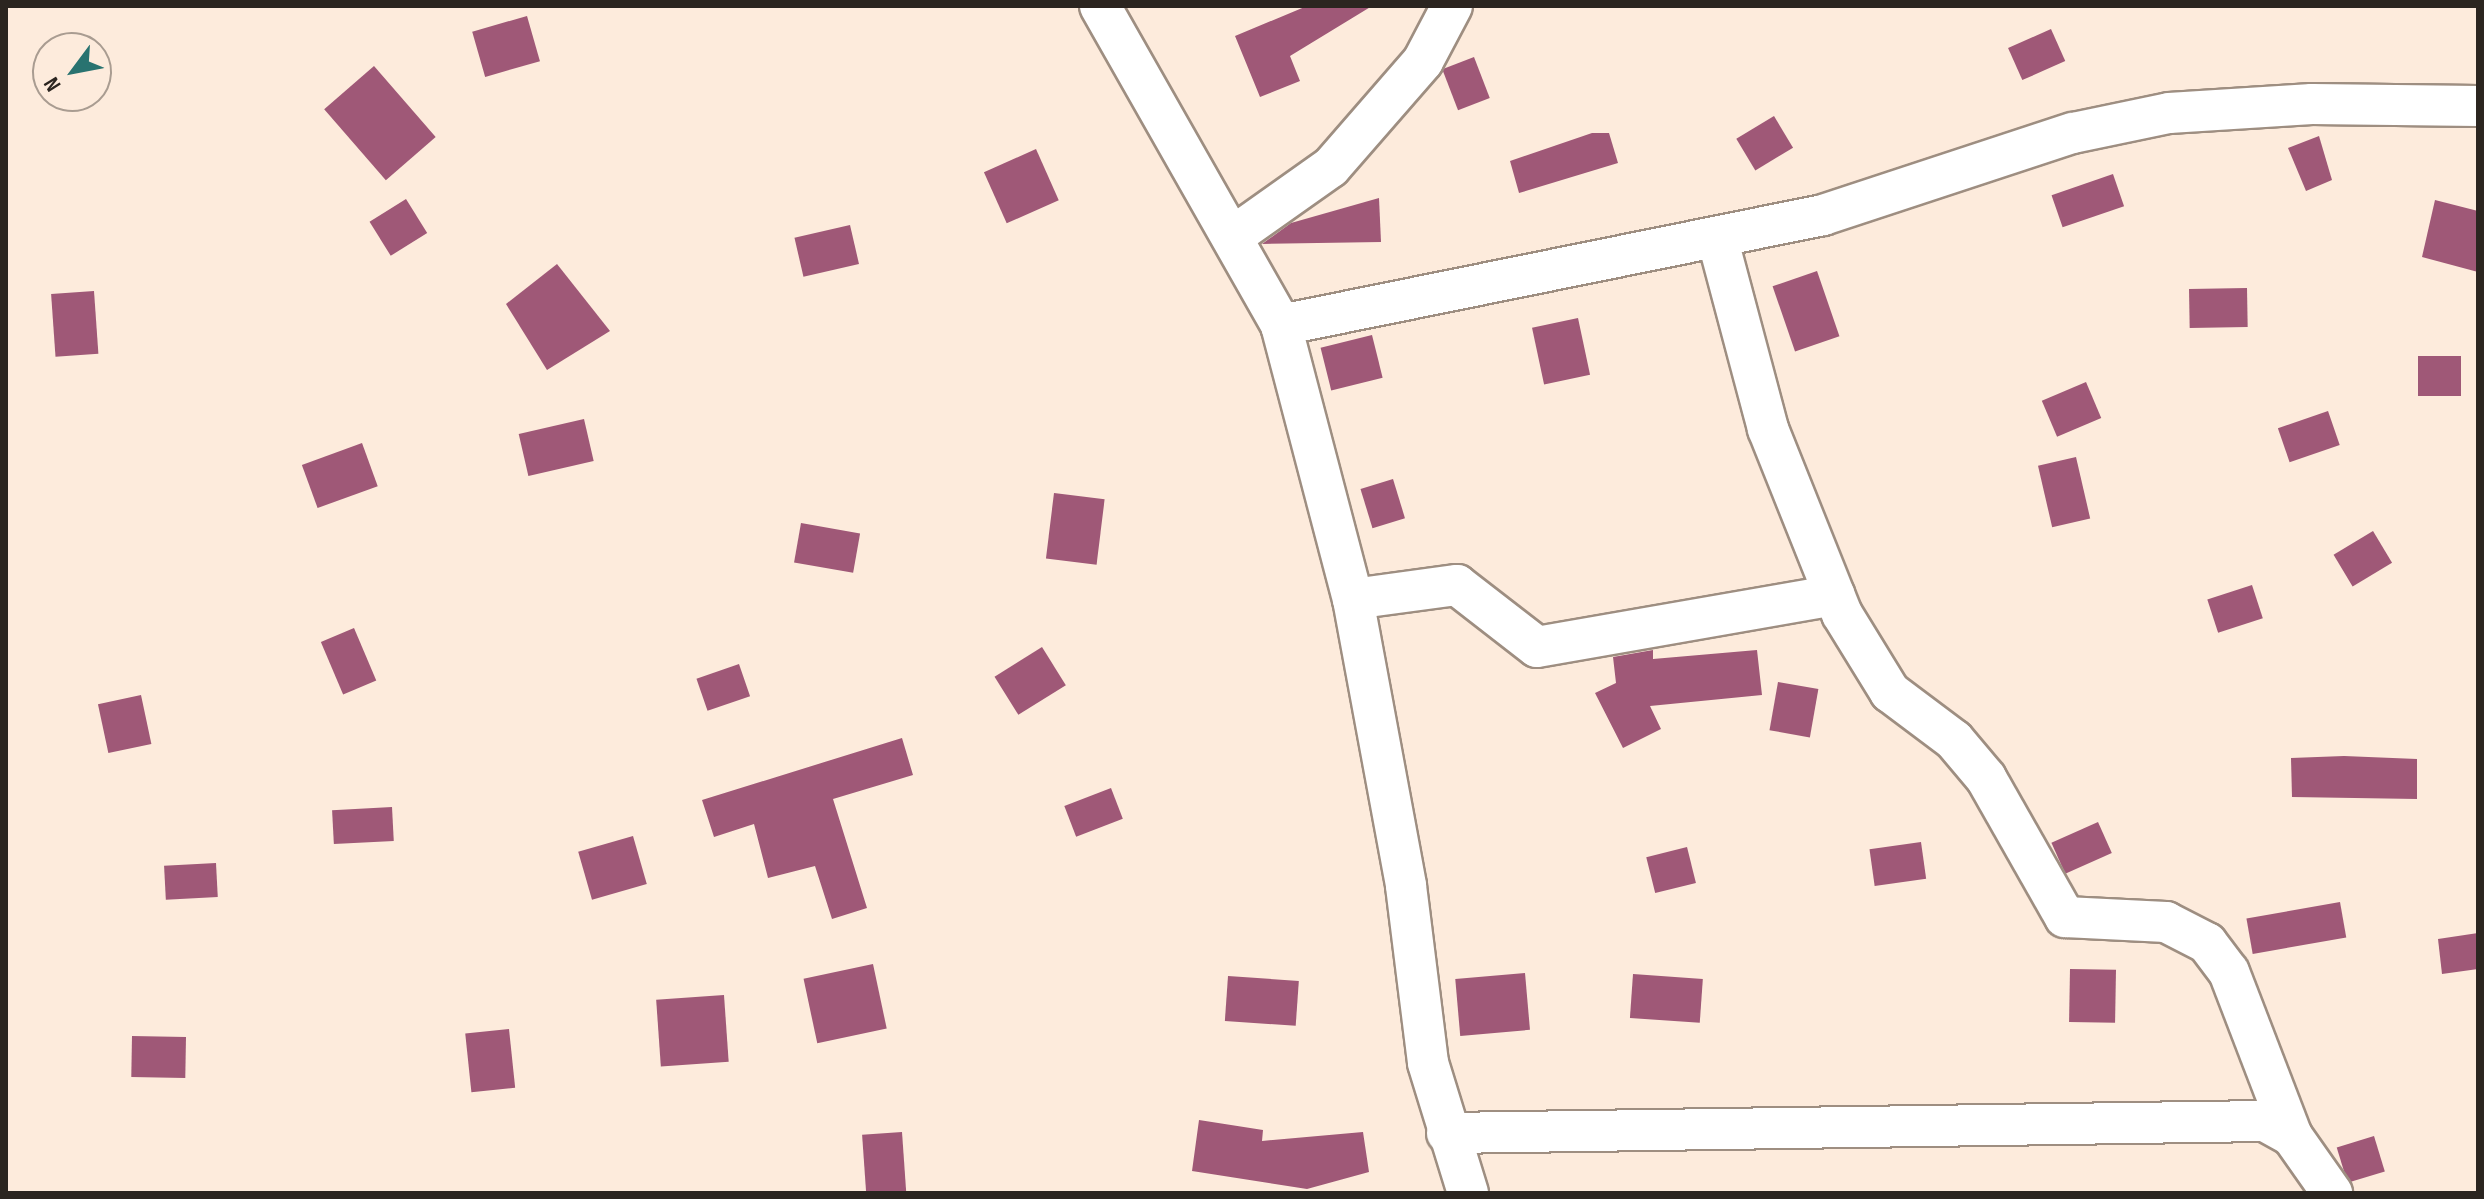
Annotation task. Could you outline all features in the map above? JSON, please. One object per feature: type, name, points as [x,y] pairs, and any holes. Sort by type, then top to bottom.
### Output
[{"type":"street","points":[[1100,6],[1281,325],[1353,599],[1406,886],[1428,1063],[1447,1133],[1468,1193]]},
{"type":"street","points":[[1232,237],[1331,167],[1423,61],[1452,6]]},
{"type":"street","points":[[1281,325],[1823,215],[2073,133],[2169,113],[2312,104],[2478,106]]},
{"type":"street","points":[[1717,237],[1768,429],[1834,595],[1890,692],[1954,740],[1986,778],[2065,917],[2166,922],[2207,943],[2229,972],[2292,1136],[2332,1193]]},
{"type":"street","points":[[1353,599],[1457,585],[1537,647],[1834,595]]},
{"type":"street","points":[[1447,1133],[2168,1117],[2265,1121],[2292,1136]]},
{"type":"building","points":[[1307,6],[1372,6],[1290,56],[1300,81],[1260,97],[1235,36]]},
{"type":"building","points":[[527,16],[540,61],[485,77],[472,32]]},
{"type":"building","points":[[2051,29],[2065,61],[2022,80],[2008,48]]},
{"type":"building","points":[[1474,57],[1490,98],[1458,110],[1442,69]]},
{"type":"building","points":[[374,66],[436,137],[386,180],[324,109]]},
{"type":"building","points":[[1774,116],[1793,148],[1755,170],[1736,139]]},
{"type":"building","points":[[1592,133],[1609,133],[1618,163],[1519,193],[1510,161]]},
{"type":"building","points":[[2319,136],[2332,180],[2306,191],[2288,148]]},
{"type":"building","points":[[1036,149],[1059,200],[1007,223],[984,172]]},
{"type":"building","points":[[2113,174],[2124,206],[2063,227],[2052,195]]},
{"type":"building","points":[[1379,198],[1381,242],[1262,244],[1291,223]]},
{"type":"building","points":[[406,199],[427,233],[391,256],[370,222]]},
{"type":"building","points":[[2435,200],[2478,211],[2478,272],[2422,257]]},
{"type":"building","points":[[850,225],[859,264],[803,277],[794,238]]},
{"type":"building","points":[[557,264],[610,331],[547,370],[506,304]]},
{"type":"building","points":[[1817,271],[1839,336],[1795,352],[1773,286]]},
{"type":"building","points":[[2247,288],[2248,327],[2190,328],[2189,289]]},
{"type":"building","points":[[94,291],[98,354],[55,357],[51,294]]},
{"type":"building","points":[[1578,318],[1590,375],[1544,385],[1532,328]]},
{"type":"building","points":[[1372,335],[1383,378],[1331,391],[1321,348]]},
{"type":"building","points":[[2418,356],[2461,356],[2461,396],[2418,396]]},
{"type":"building","points":[[2086,382],[2101,418],[2057,437],[2042,401]]},
{"type":"building","points":[[2328,411],[2340,445],[2290,462],[2278,428]]},
{"type":"building","points":[[584,419],[594,461],[528,476],[519,434]]},
{"type":"building","points":[[362,443],[378,486],[318,508],[302,465]]},
{"type":"building","points":[[2076,457],[2090,518],[2052,527],[2038,466]]},
{"type":"building","points":[[1393,479],[1405,518],[1372,528],[1360,489]]},
{"type":"building","points":[[1054,493],[1105,499],[1097,565],[1046,559]]},
{"type":"building","points":[[801,523],[860,533],[853,573],[794,562]]},
{"type":"building","points":[[2373,531],[2392,563],[2353,586],[2334,555]]},
{"type":"building","points":[[2252,585],[2263,618],[2218,633],[2207,600]]},
{"type":"building","points":[[354,628],[376,680],[343,695],[321,642]]},
{"type":"building","points":[[1042,647],[1066,685],[1018,715],[995,677]]},
{"type":"building","points":[[1653,650],[1653,659],[1757,650],[1762,695],[1650,706],[1661,729],[1623,748],[1595,693],[1616,683],[1613,657]]},
{"type":"building","points":[[739,664],[750,696],[708,711],[696,679]]},
{"type":"building","points":[[1778,682],[1818,689],[1810,737],[1769,730]]},
{"type":"building","points":[[141,695],[151,744],[108,753],[98,704]]},
{"type":"building","points":[[902,738],[913,775],[833,799],[867,908],[832,919],[815,866],[768,878],[754,824],[714,837],[702,800]]},
{"type":"building","points":[[2344,756],[2417,759],[2417,799],[2292,797],[2291,758]]},
{"type":"building","points":[[1111,788],[1123,819],[1076,837],[1064,806]]},
{"type":"building","points":[[392,807],[394,841],[334,844],[332,810]]},
{"type":"building","points":[[2098,822],[2112,853],[2065,874],[2051,843]]},
{"type":"building","points":[[633,836],[647,884],[592,900],[578,852]]},
{"type":"building","points":[[1921,842],[1926,879],[1875,886],[1870,849]]},
{"type":"building","points":[[1687,847],[1696,883],[1655,893],[1646,857]]},
{"type":"building","points":[[216,863],[218,897],[166,900],[164,866]]},
{"type":"building","points":[[2340,902],[2346,937],[2253,954],[2246,918]]},
{"type":"building","points":[[2478,933],[2478,969],[2442,974],[2438,939]]},
{"type":"building","points":[[873,964],[887,1029],[817,1043],[804,979]]},
{"type":"building","points":[[2070,969],[2116,970],[2115,1023],[2069,1022]]},
{"type":"building","points":[[1525,973],[1530,1030],[1460,1036],[1455,979]]},
{"type":"building","points":[[1633,974],[1703,979],[1700,1023],[1630,1018]]},
{"type":"building","points":[[1228,976],[1299,981],[1296,1026],[1225,1021]]},
{"type":"building","points":[[724,995],[729,1062],[661,1067],[656,1000]]},
{"type":"building","points":[[509,1029],[515,1088],[471,1092],[465,1034]]},
{"type":"building","points":[[132,1036],[186,1037],[185,1078],[131,1077]]},
{"type":"building","points":[[1199,1120],[1263,1130],[1262,1141],[1363,1132],[1369,1172],[1307,1189],[1192,1171]]},
{"type":"building","points":[[902,1132],[906,1192],[866,1193],[862,1135]]},
{"type":"building","points":[[2374,1136],[2385,1171],[2348,1183],[2337,1147]]}]
